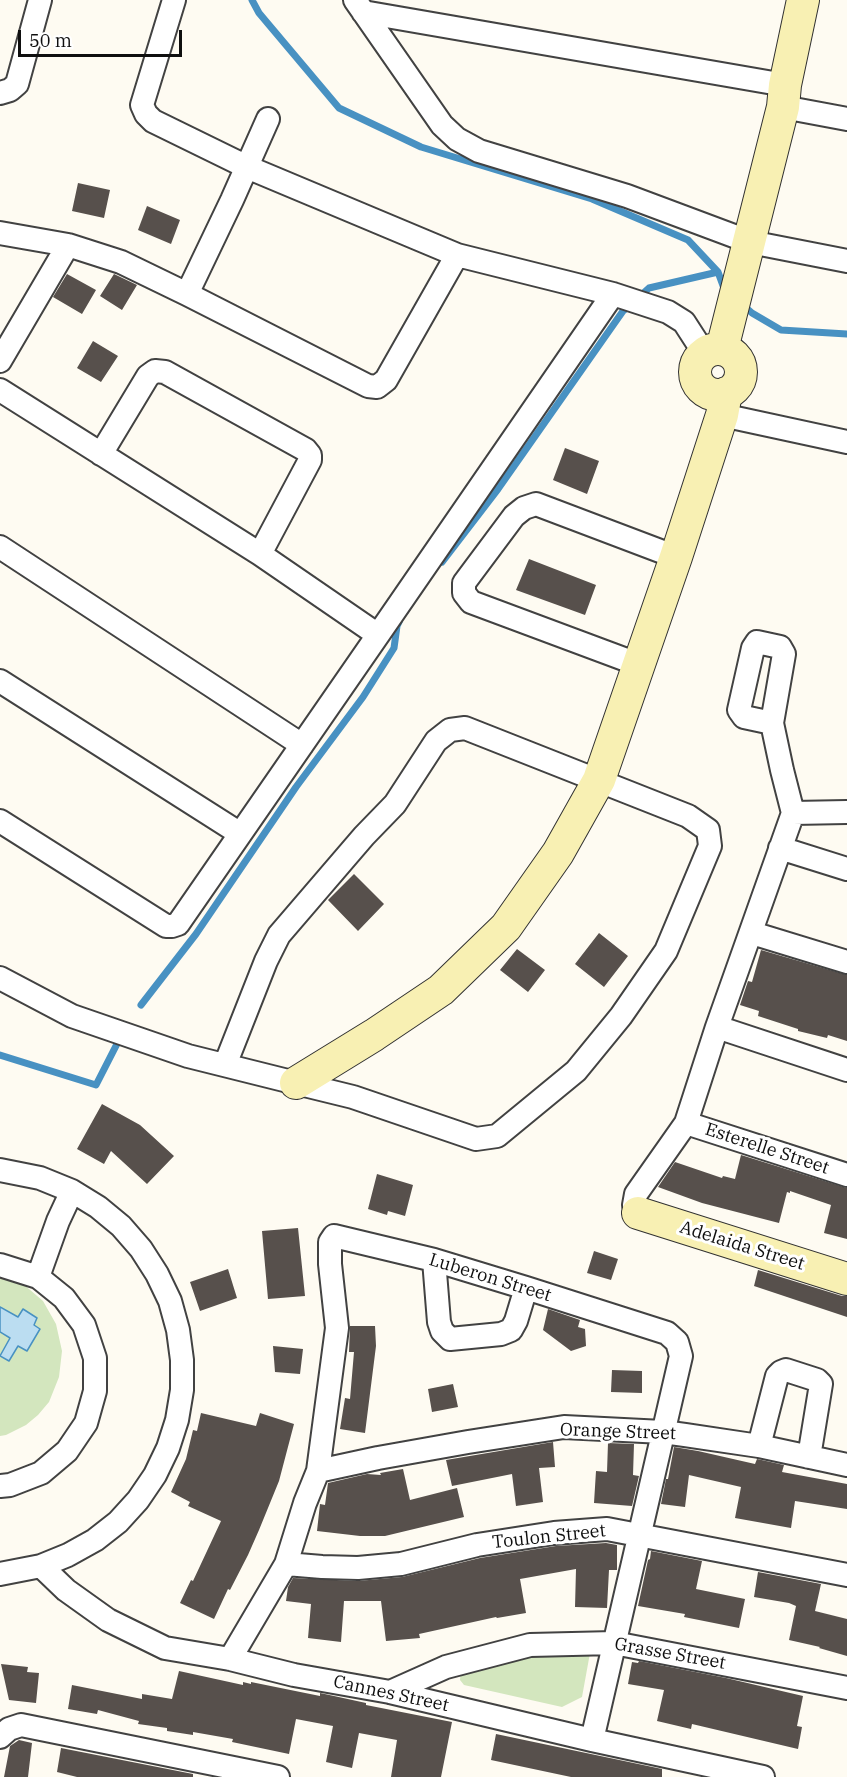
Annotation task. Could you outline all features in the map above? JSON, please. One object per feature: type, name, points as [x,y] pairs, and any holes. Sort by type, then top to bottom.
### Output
[{"type":"street","points":[[0,93],[10,90],[17,84],[40,0]]},
{"type":"street","points":[[174,0],[142,105],[146,114],[153,121],[247,167],[457,255],[617,295],[668,312],[684,322],[713,351]]},
{"type":"street","points":[[803,0],[784,96],[750,242],[729,319],[713,351],[698,360],[696,378],[701,387],[717,394],[724,404],[847,442]]},
{"type":"street","points":[[359,6],[784,96],[847,119]]},
{"type":"street","points":[[359,6],[442,125],[457,139],[479,151],[627,196],[750,242],[847,261]]},
{"type":"street","points":[[187,294],[268,119]]},
{"type":"street","points":[[0,233],[68,245],[121,262],[368,386],[377,387],[386,380],[457,255]]},
{"type":"street","points":[[0,361],[68,245]]},
{"type":"street","points":[[0,821],[166,926],[178,924],[239,833],[617,295]]},
{"type":"street","points":[[100,454],[148,376],[155,371],[165,372],[306,450],[310,454],[310,460],[260,554]]},
{"type":"street","points":[[0,390],[260,554],[378,635]]},
{"type":"street","points":[[296,1083],[441,990],[506,927],[558,853],[599,780],[676,557],[724,404]]},
{"type":"street","points":[[639,665],[471,603],[464,593],[464,584],[514,516],[524,508],[536,504],[676,557]]},
{"type":"street","points":[[0,547],[302,745]]},
{"type":"street","points":[[0,681],[239,833]]},
{"type":"street","points":[[638,1213],[634,1205],[636,1194],[686,1123],[717,1027],[793,813],[772,723]]},
{"type":"street","points":[[0,978],[72,1016],[188,1056],[353,1097],[477,1139],[497,1136],[576,1071],[621,1016],[666,951],[710,846],[708,830],[688,816],[465,728],[450,730],[436,741],[394,804],[279,935],[266,961],[225,1065]]},
{"type":"street","points":[[793,813],[847,812]]},
{"type":"street","points":[[780,848],[847,869]]},
{"type":"street","points":[[752,933],[847,962]]},
{"type":"street","points":[[717,1027],[847,1070]]},
{"type":"street","name":"Esterelle Street","points":[[686,1123],[847,1174]]},
{"type":"street","points":[[0,1170],[40,1178],[72,1191],[98,1207],[121,1226],[141,1249],[170,1301],[178,1330],[182,1360],[182,1390],[177,1420],[168,1448],[155,1475],[138,1500],[118,1522],[94,1540],[68,1555],[41,1566],[0,1574]]},
{"type":"street","points":[[38,1277],[58,1221],[72,1191]]},
{"type":"street","name":"Adelaida Street","points":[[638,1213],[847,1279]]},
{"type":"street","name":"Luberon Street","points":[[231,1659],[286,1564],[305,1503],[318,1471],[337,1328],[330,1264],[330,1242],[334,1236],[434,1260],[526,1288],[667,1332],[677,1342],[681,1356],[592,1740]]},
{"type":"street","points":[[434,1260],[439,1322],[442,1331],[450,1339],[501,1334],[511,1330],[526,1288]]},
{"type":"street","points":[[0,1265],[38,1277],[64,1298],[84,1325],[95,1358],[95,1391],[86,1423],[67,1451],[41,1473],[0,1486]]},
{"type":"street","points":[[759,1446],[777,1376],[786,1370],[817,1380],[821,1384],[809,1457]]},
{"type":"street","name":"Orange Street","points":[[318,1471],[445,1446],[564,1428],[663,1432],[759,1446],[847,1465]]},
{"type":"street","name":"Toulon Street","points":[[286,1564],[358,1568],[401,1564],[477,1545],[554,1533],[607,1529],[847,1575]]},
{"type":"street","name":"Cannes Street","points":[[41,1566],[66,1590],[108,1620],[165,1648],[231,1659],[294,1675],[390,1692],[592,1740],[763,1777]]},
{"type":"street","name":"Grasse Street","points":[[390,1692],[446,1667],[530,1645],[614,1643],[847,1688]]},
{"type":"street","points":[[0,1737],[9,1729],[21,1725],[278,1777]]},
{"type":"green space","points":[[0,1273],[22,1283],[43,1301],[56,1324],[62,1351],[59,1377],[49,1402],[26,1425],[0,1436]]},
{"type":"green space","points":[[590,1653],[582,1697],[562,1707],[464,1685],[460,1680],[461,1669],[493,1656]]},
{"type":"water","points":[[0,1307],[18,1317],[23,1309],[37,1318],[34,1325],[40,1329],[27,1351],[18,1346],[9,1361],[0,1356],[10,1338],[0,1332]]},
{"type":"building","points":[[78,183],[110,190],[104,218],[72,211]]},
{"type":"building","points":[[147,206],[180,220],[171,244],[138,230]]},
{"type":"building","points":[[67,274],[96,290],[82,314],[53,297]]},
{"type":"building","points":[[114,274],[137,285],[122,310],[100,296]]},
{"type":"building","points":[[93,341],[118,356],[101,382],[77,368]]},
{"type":"building","points":[[565,448],[599,461],[587,494],[553,480]]},
{"type":"building","points":[[529,559],[596,585],[585,615],[516,590]]},
{"type":"building","points":[[354,874],[384,904],[358,931],[328,900]]},
{"type":"building","points":[[599,933],[628,956],[604,987],[575,964]]},
{"type":"building","points":[[517,949],[545,970],[528,992],[500,970]]},
{"type":"building","points":[[761,950],[847,975],[847,1041],[828,1035],[827,1038],[798,1031],[798,1029],[758,1016],[759,1011],[740,1005],[748,981],[752,982]]},
{"type":"building","points":[[102,1104],[140,1125],[174,1156],[147,1184],[111,1151],[104,1164],[77,1149]]},
{"type":"building","points":[[741,1155],[847,1188],[847,1239],[824,1233],[831,1205],[790,1191],[790,1193],[787,1192],[779,1223],[702,1203],[658,1187],[675,1162],[722,1178],[723,1176],[735,1179]]},
{"type":"building","points":[[377,1174],[413,1185],[405,1216],[388,1211],[387,1215],[368,1209]]},
{"type":"building","points":[[298,1228],[305,1296],[268,1299],[262,1231]]},
{"type":"building","points":[[594,1251],[618,1259],[611,1280],[587,1273]]},
{"type":"building","points":[[228,1269],[237,1298],[200,1311],[190,1282]]},
{"type":"building","points":[[758,1270],[847,1296],[847,1317],[754,1286]]},
{"type":"building","points":[[548,1309],[580,1320],[578,1327],[585,1329],[586,1346],[571,1351],[543,1330]]},
{"type":"building","points":[[350,1326],[375,1326],[376,1346],[365,1433],[340,1429],[345,1398],[350,1399],[354,1352],[349,1352]]},
{"type":"building","points":[[273,1346],[303,1349],[300,1374],[275,1372]]},
{"type":"building","points":[[612,1370],[642,1371],[642,1393],[611,1392]]},
{"type":"building","points":[[453,1384],[458,1407],[432,1412],[428,1389]]},
{"type":"building","points":[[201,1413],[256,1426],[260,1413],[294,1424],[279,1481],[259,1530],[214,1619],[180,1603],[221,1521],[188,1506],[190,1502],[171,1492],[186,1459],[193,1430],[197,1431]]},
{"type":"building","points":[[553,1442],[555,1467],[539,1468],[543,1502],[516,1506],[512,1474],[452,1486],[446,1460]]},
{"type":"building","points":[[608,1443],[634,1444],[633,1475],[639,1476],[632,1506],[594,1503],[596,1471],[607,1472]]},
{"type":"building","points":[[674,1447],[755,1464],[757,1459],[784,1465],[782,1472],[847,1484],[847,1509],[795,1501],[791,1528],[735,1518],[741,1487],[689,1475],[685,1507],[661,1504]]},
{"type":"building","points":[[403,1469],[410,1500],[457,1488],[464,1517],[385,1536],[360,1536],[317,1531],[320,1504],[325,1505],[328,1483],[367,1474],[381,1475],[380,1473]]},
{"type":"building","points":[[606,1543],[617,1545],[617,1570],[609,1570],[607,1608],[575,1607],[576,1569],[520,1579],[526,1613],[496,1617],[419,1634],[420,1638],[386,1641],[381,1601],[344,1601],[341,1642],[308,1638],[311,1604],[286,1601],[288,1587],[293,1578],[358,1581],[402,1577],[480,1558],[556,1546]]},
{"type":"building","points":[[651,1551],[702,1561],[696,1589],[745,1599],[739,1628],[684,1617],[685,1614],[638,1606]]},
{"type":"building","points":[[758,1572],[821,1584],[815,1611],[847,1619],[847,1656],[789,1640],[796,1606],[754,1597]]},
{"type":"building","points":[[639,1661],[803,1696],[797,1726],[802,1727],[798,1749],[692,1724],[691,1729],[657,1721],[664,1690],[628,1684],[632,1662],[638,1663]]},
{"type":"building","points":[[1,1664],[28,1667],[27,1672],[39,1673],[36,1703],[9,1700]]},
{"type":"building","points":[[179,1671],[243,1685],[243,1682],[251,1684],[251,1682],[320,1696],[320,1693],[366,1703],[366,1705],[452,1722],[441,1777],[391,1777],[397,1740],[359,1733],[352,1768],[326,1762],[333,1726],[296,1719],[289,1754],[232,1742],[233,1739],[193,1732],[193,1735],[167,1731],[167,1728],[138,1724],[139,1721],[98,1710],[97,1714],[68,1709],[72,1685],[142,1699],[142,1694],[172,1699]]},
{"type":"building","points":[[496,1734],[662,1769],[662,1777],[571,1777],[491,1760]]},
{"type":"building","points":[[19,1740],[32,1743],[28,1777],[4,1777],[10,1746]]},
{"type":"building","points":[[61,1748],[193,1774],[193,1777],[77,1777],[57,1772]]},
{"type":"waterway","points":[[252,0],[259,13],[339,108],[421,147],[592,199],[688,240],[718,272],[725,291]]},
{"type":"waterway","points":[[639,297],[649,288],[718,272]]},
{"type":"waterway","points":[[442,562],[498,489],[623,311],[631,305]]},
{"type":"waterway","points":[[743,305],[781,330],[847,334]]},
{"type":"waterway","points":[[141,1005],[196,934],[296,787],[363,697],[394,648],[399,622]]},
{"type":"waterway","points":[[0,1055],[96,1085],[120,1038]]}]
